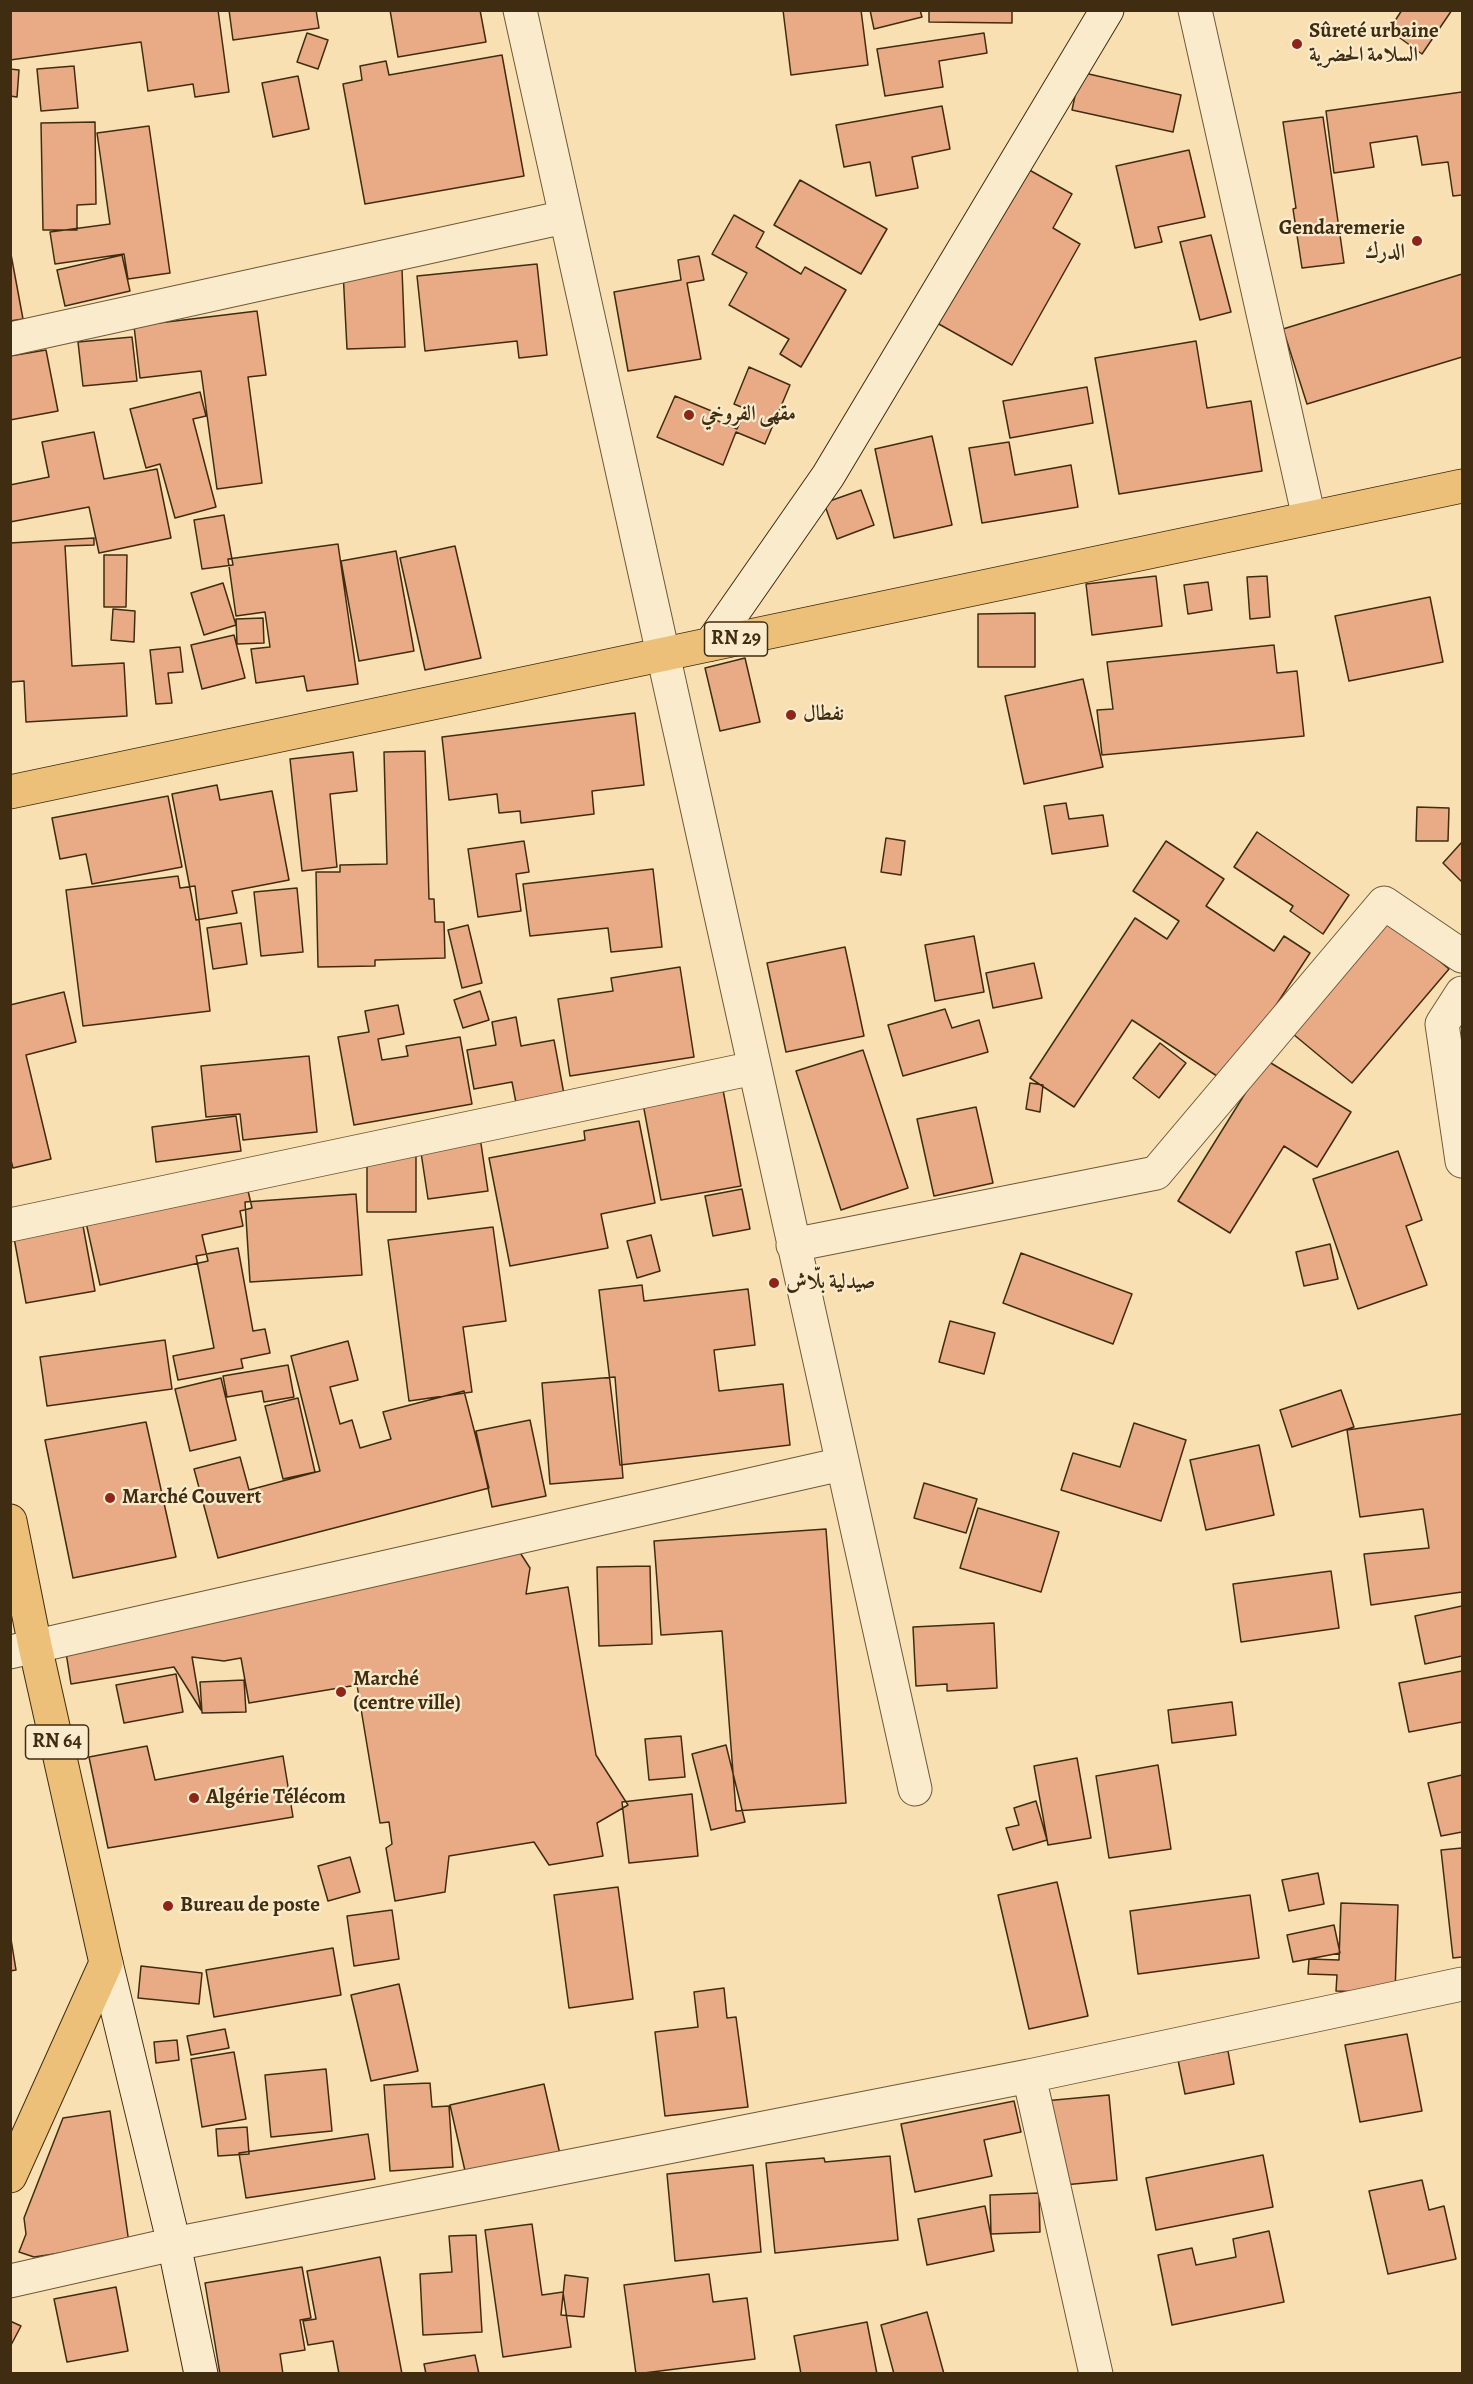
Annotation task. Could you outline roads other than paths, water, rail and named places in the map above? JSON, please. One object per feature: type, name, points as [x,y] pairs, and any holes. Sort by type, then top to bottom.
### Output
[{"type":"main road","name":"RN 29","points":[[10,792],[1462,486]]},
{"type":"main road","name":"RN 64","points":[[10,1521],[23,1649],[106,1963]]},
{"type":"main road","points":[[10,2176],[106,1963]]},
{"type":"street","points":[[520,10],[915,1789]]},
{"type":"street","points":[[711,644],[828,476],[1107,10]]},
{"type":"street","points":[[1195,10],[1309,518]]},
{"type":"street","points":[[10,339],[565,217]]},
{"type":"street","points":[[793,1245],[1156,1173],[1384,903],[1462,956]]},
{"type":"street","points":[[1462,993],[1442,1024],[1462,1161]]},
{"type":"street","points":[[10,1225],[754,1068]]},
{"type":"street","points":[[23,1649],[842,1464]]},
{"type":"street","points":[[106,1963],[174,2244],[201,2373]]},
{"type":"street","points":[[10,2281],[174,2244],[1029,2076],[1462,1984]]},
{"type":"street","points":[[1029,2076],[1096,2373]]},
{"type":"place","name":"Sûreté urbaine السلامة الحضرية","points":[[1297,44]]},
{"type":"place","name":"Gendaremerie الدرك","points":[[1417,241]]},
{"type":"place","name":"مقهى الفروخي","points":[[689,415]]},
{"type":"place","name":"نفطال","points":[[791,715]]},
{"type":"place","name":"صيدلية بلّاش","points":[[774,1283]]},
{"type":"place","name":"Marché Couvert","points":[[110,1498]]},
{"type":"place","name":"Marché (centre ville)","points":[[341,1692]]},
{"type":"place","name":"Algérie Télécom","points":[[194,1798]]},
{"type":"place","name":"Bureau de poste","points":[[168,1906]]}]
